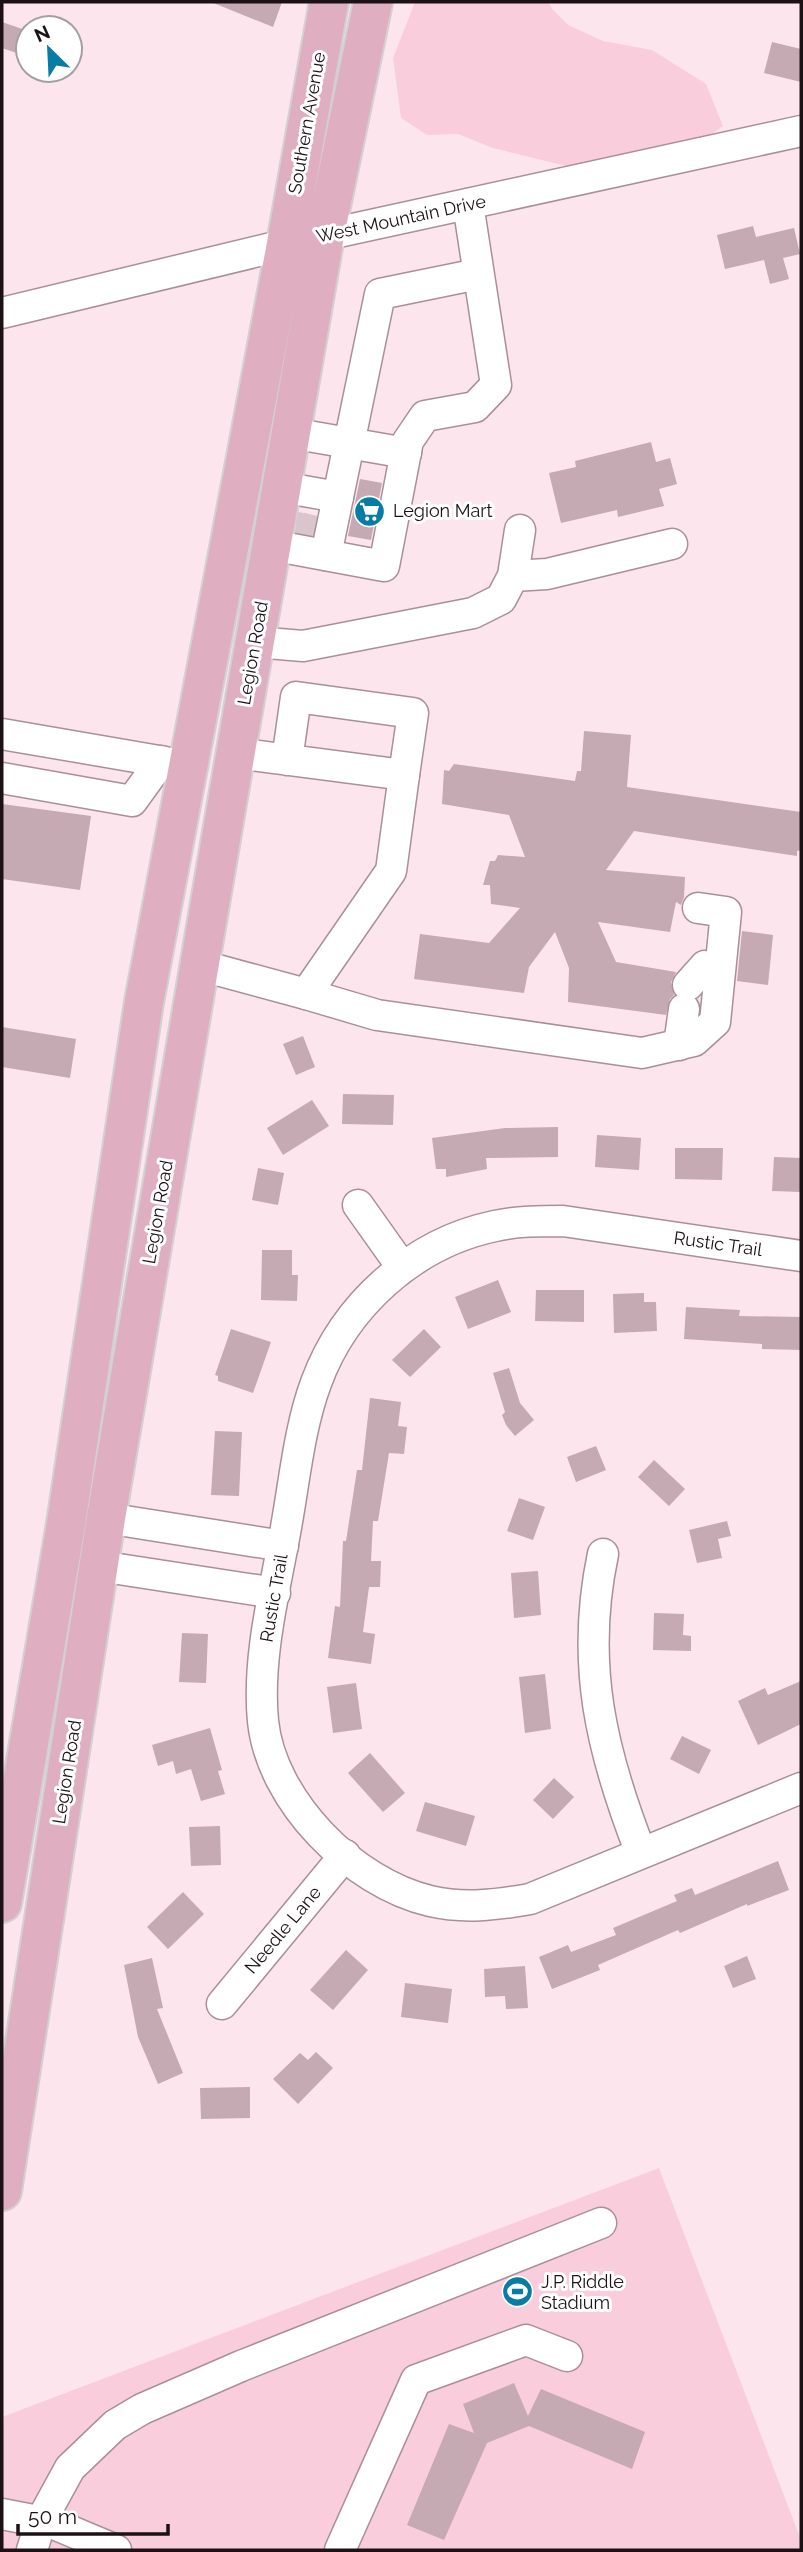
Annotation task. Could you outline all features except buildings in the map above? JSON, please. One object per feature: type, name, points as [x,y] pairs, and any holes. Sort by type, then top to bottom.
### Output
[{"type":"main road","name":"Southern Avenue","points":[[286,244],[329,2]]},
{"type":"main road","points":[[325,235],[373,2]]},
{"type":"main road","name":"Legion Road","points":[[2,2191],[106,1518],[254,642],[305,522],[291,433],[325,235]]},
{"type":"main road","points":[[2,1903],[10,1809],[57,1578],[96,1325],[144,1002],[175,763],[286,244]]},
{"type":"main road","points":[[96,1325],[106,1345],[90,1494],[82,1541],[85,1556],[99,1566]]},
{"type":"main road","points":[[36,1970],[27,1938],[70,1595],[57,1578]]},
{"type":"street","name":"West Mountain Drive","points":[[2,313],[325,235],[801,131]]},
{"type":"street","points":[[468,204],[496,385],[475,407],[425,416],[408,441],[384,566],[305,522],[348,443],[380,294],[478,274]]},
{"type":"street","points":[[291,433],[406,453]]},
{"type":"street","points":[[254,642],[303,646],[472,614],[501,599],[513,576],[520,530]]},
{"type":"street","points":[[513,576],[547,574],[673,544]]},
{"type":"street","points":[[287,760],[296,697],[413,713],[391,871],[306,994]]},
{"type":"street","points":[[2,734],[175,763]]},
{"type":"street","points":[[235,753],[404,775]]},
{"type":"street","points":[[2,778],[132,801],[175,763]]},
{"type":"street","points":[[199,965],[377,1014],[642,1053],[694,1041],[715,1022],[726,912],[698,908]]},
{"type":"street","points":[[679,1045],[686,997],[705,966],[720,968]]},
{"type":"street","points":[[358,1205],[402,1267]]},
{"type":"street","name":"Rustic Trail","points":[[801,1256],[563,1221],[531,1221],[495,1226],[464,1235],[430,1250],[402,1267],[369,1297],[345,1326],[320,1373],[308,1409],[261,1681],[263,1723],[269,1750],[280,1780],[297,1807],[345,1855],[371,1875],[429,1901],[461,1906],[493,1906],[530,1899],[801,1788]]},
{"type":"street","points":[[106,1518],[283,1546]]},
{"type":"street","points":[[603,1554],[595,1591],[592,1633],[595,1685],[603,1741],[640,1853]]},
{"type":"street","points":[[99,1566],[275,1593]]},
{"type":"street","name":"Needle Lane","points":[[222,2004],[345,1855]]},
{"type":"street","points":[[32,2550],[41,2521],[70,2469],[115,2425],[142,2409],[241,2366],[601,2223]]},
{"type":"street","points":[[340,2550],[416,2380],[526,2340],[567,2356]]},
{"type":"street","points":[[2,2514],[41,2521],[116,2550]]},
{"type":"shaded area","points":[[415,2],[549,2],[552,9],[568,25],[603,41],[652,50],[706,84],[723,126],[708,137],[566,166],[493,148],[458,134],[427,135],[401,118],[393,58]]},
{"type":"shaded area","name":"J.P. Riddle Stadium","points":[[659,2168],[801,2540],[801,2550],[2,2550],[2,2417]]},
{"type":"tunnel","points":[[303,536],[308,514]]},
{"type":"place","name":"Legion Mart","points":[[370,511]]},
{"type":"place","name":"J.P. Riddle Stadium","points":[[518,2292]]}]
